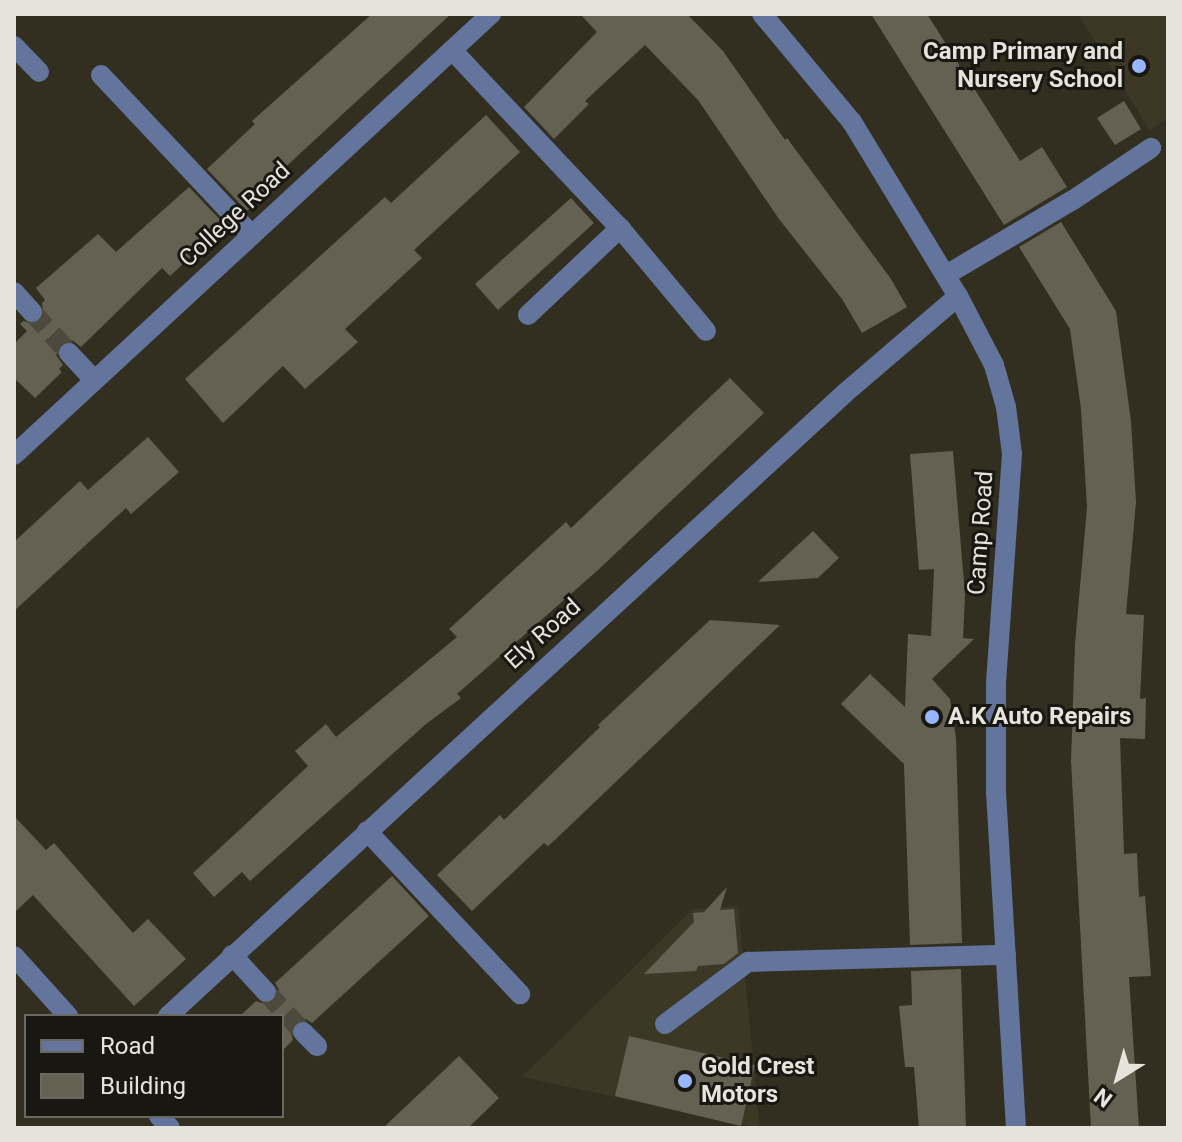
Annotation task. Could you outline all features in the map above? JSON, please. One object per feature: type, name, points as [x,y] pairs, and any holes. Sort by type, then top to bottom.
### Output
[{"type":"street","name":"College Road","points":[[14,455],[491,14]]},
{"type":"street","name":"Camp Road","points":[[762,14],[852,122],[958,296],[994,365],[1006,407],[1012,454],[996,683],[996,792],[1016,1128]]},
{"type":"street","points":[[14,46],[39,72]]},
{"type":"street","points":[[452,50],[620,228],[706,331]]},
{"type":"street","points":[[101,75],[252,235]]},
{"type":"street","points":[[946,275],[1073,200],[1151,148]]},
{"type":"street","points":[[528,315],[620,228]]},
{"type":"street","points":[[14,292],[32,312]]},
{"type":"street","name":"Ely Road","points":[[170,1014],[845,393],[958,296]]},
{"type":"street","points":[[69,353],[94,380]]},
{"type":"street","points":[[367,831],[520,994]]},
{"type":"street","points":[[232,955],[266,992]]},
{"type":"street","points":[[665,1024],[748,962],[1006,955]]},
{"type":"street","points":[[14,956],[66,1014]]},
{"type":"shaded area","name":"Camp Primary and Nursery School","points":[[1078,14],[1168,14],[1168,118],[1150,131]]},
{"type":"shaded area","points":[[738,906],[760,1128],[522,1077],[693,909]]},
{"type":"building","points":[[372,14],[451,14],[266,185],[270,189],[247,211],[207,169],[255,124],[252,121]]},
{"type":"building","points":[[580,14],[687,14],[723,51],[785,140],[787,138],[891,279],[907,307],[862,333],[842,299],[779,219],[698,100],[645,45],[585,101],[589,104],[554,139],[524,107],[597,32]]},
{"type":"building","points":[[871,14],[927,14],[1020,161],[1042,147],[1067,187],[1004,225]]},
{"type":"building","points":[[1124,101],[1141,129],[1115,145],[1097,118]]},
{"type":"building","points":[[486,115],[520,152],[414,250],[422,258],[345,329],[358,342],[305,389],[283,366],[223,423],[185,379],[385,197],[391,203]]},
{"type":"building","points":[[189,187],[225,225],[170,276],[162,268],[81,347],[72,340],[61,343],[56,355],[63,365],[59,369],[62,372],[35,398],[14,378],[14,344],[27,331],[20,324],[23,321],[35,324],[44,317],[42,303],[45,300],[36,288],[98,234],[116,252]]},
{"type":"building","points":[[571,198],[594,223],[498,310],[475,284]]},
{"type":"building","points":[[1061,222],[1116,311],[1131,421],[1136,502],[1126,614],[1144,615],[1140,699],[1146,698],[1145,739],[1120,738],[1124,854],[1137,853],[1139,897],[1145,896],[1151,976],[1129,977],[1139,1128],[1091,1128],[1071,761],[1075,644],[1087,507],[1081,409],[1070,329],[1019,247]]},
{"type":"building","points":[[730,378],[764,413],[598,570],[457,694],[461,698],[426,724],[250,881],[242,872],[214,897],[193,873],[308,766],[295,751],[326,724],[336,737],[457,637],[449,629],[566,522],[571,528]]},
{"type":"building","points":[[148,437],[179,472],[131,514],[126,508],[14,611],[14,542],[80,481],[88,490]]},
{"type":"building","points":[[953,451],[965,595],[963,638],[974,639],[932,679],[950,699],[956,738],[962,943],[910,945],[904,764],[841,704],[870,674],[905,707],[908,634],[931,636],[934,569],[919,570],[910,454]]},
{"type":"building","points":[[813,531],[839,558],[818,578],[758,582]]},
{"type":"building","points":[[710,620],[780,625],[556,839],[548,846],[544,843],[472,911],[437,875],[500,815],[504,820],[600,727],[598,725]]},
{"type":"building","points":[[14,816],[46,850],[54,843],[133,933],[148,919],[186,959],[134,1006],[33,895],[14,913]]},
{"type":"building","points":[[392,876],[429,916],[312,1023],[306,1019],[294,1022],[290,1029],[293,1040],[284,1049],[284,1014],[242,1014],[256,1001],[268,1005],[275,1001],[279,990],[275,983]]},
{"type":"building","points":[[727,887],[720,910],[734,909],[738,953],[724,964],[698,966],[696,971],[644,974],[694,922],[693,913],[704,912]]},
{"type":"building","points":[[961,969],[966,1128],[919,1128],[914,1067],[905,1067],[899,1006],[912,1005],[911,971]]},
{"type":"building","name":"Gold Crest Motors","points":[[629,1036],[755,1065],[741,1126],[615,1096]]},
{"type":"building","points":[[459,1056],[499,1098],[468,1128],[383,1128]]},
{"type":"tunnel","points":[[32,312],[69,353]]},
{"type":"tunnel","points":[[266,992],[303,1032]]},
{"type":"place","name":"Camp Primary and Nursery School","points":[[1139,66]]},
{"type":"place","name":"A.K Auto Repairs","points":[[932,717]]},
{"type":"place","name":"Gold Crest Motors","points":[[685,1081]]}]
